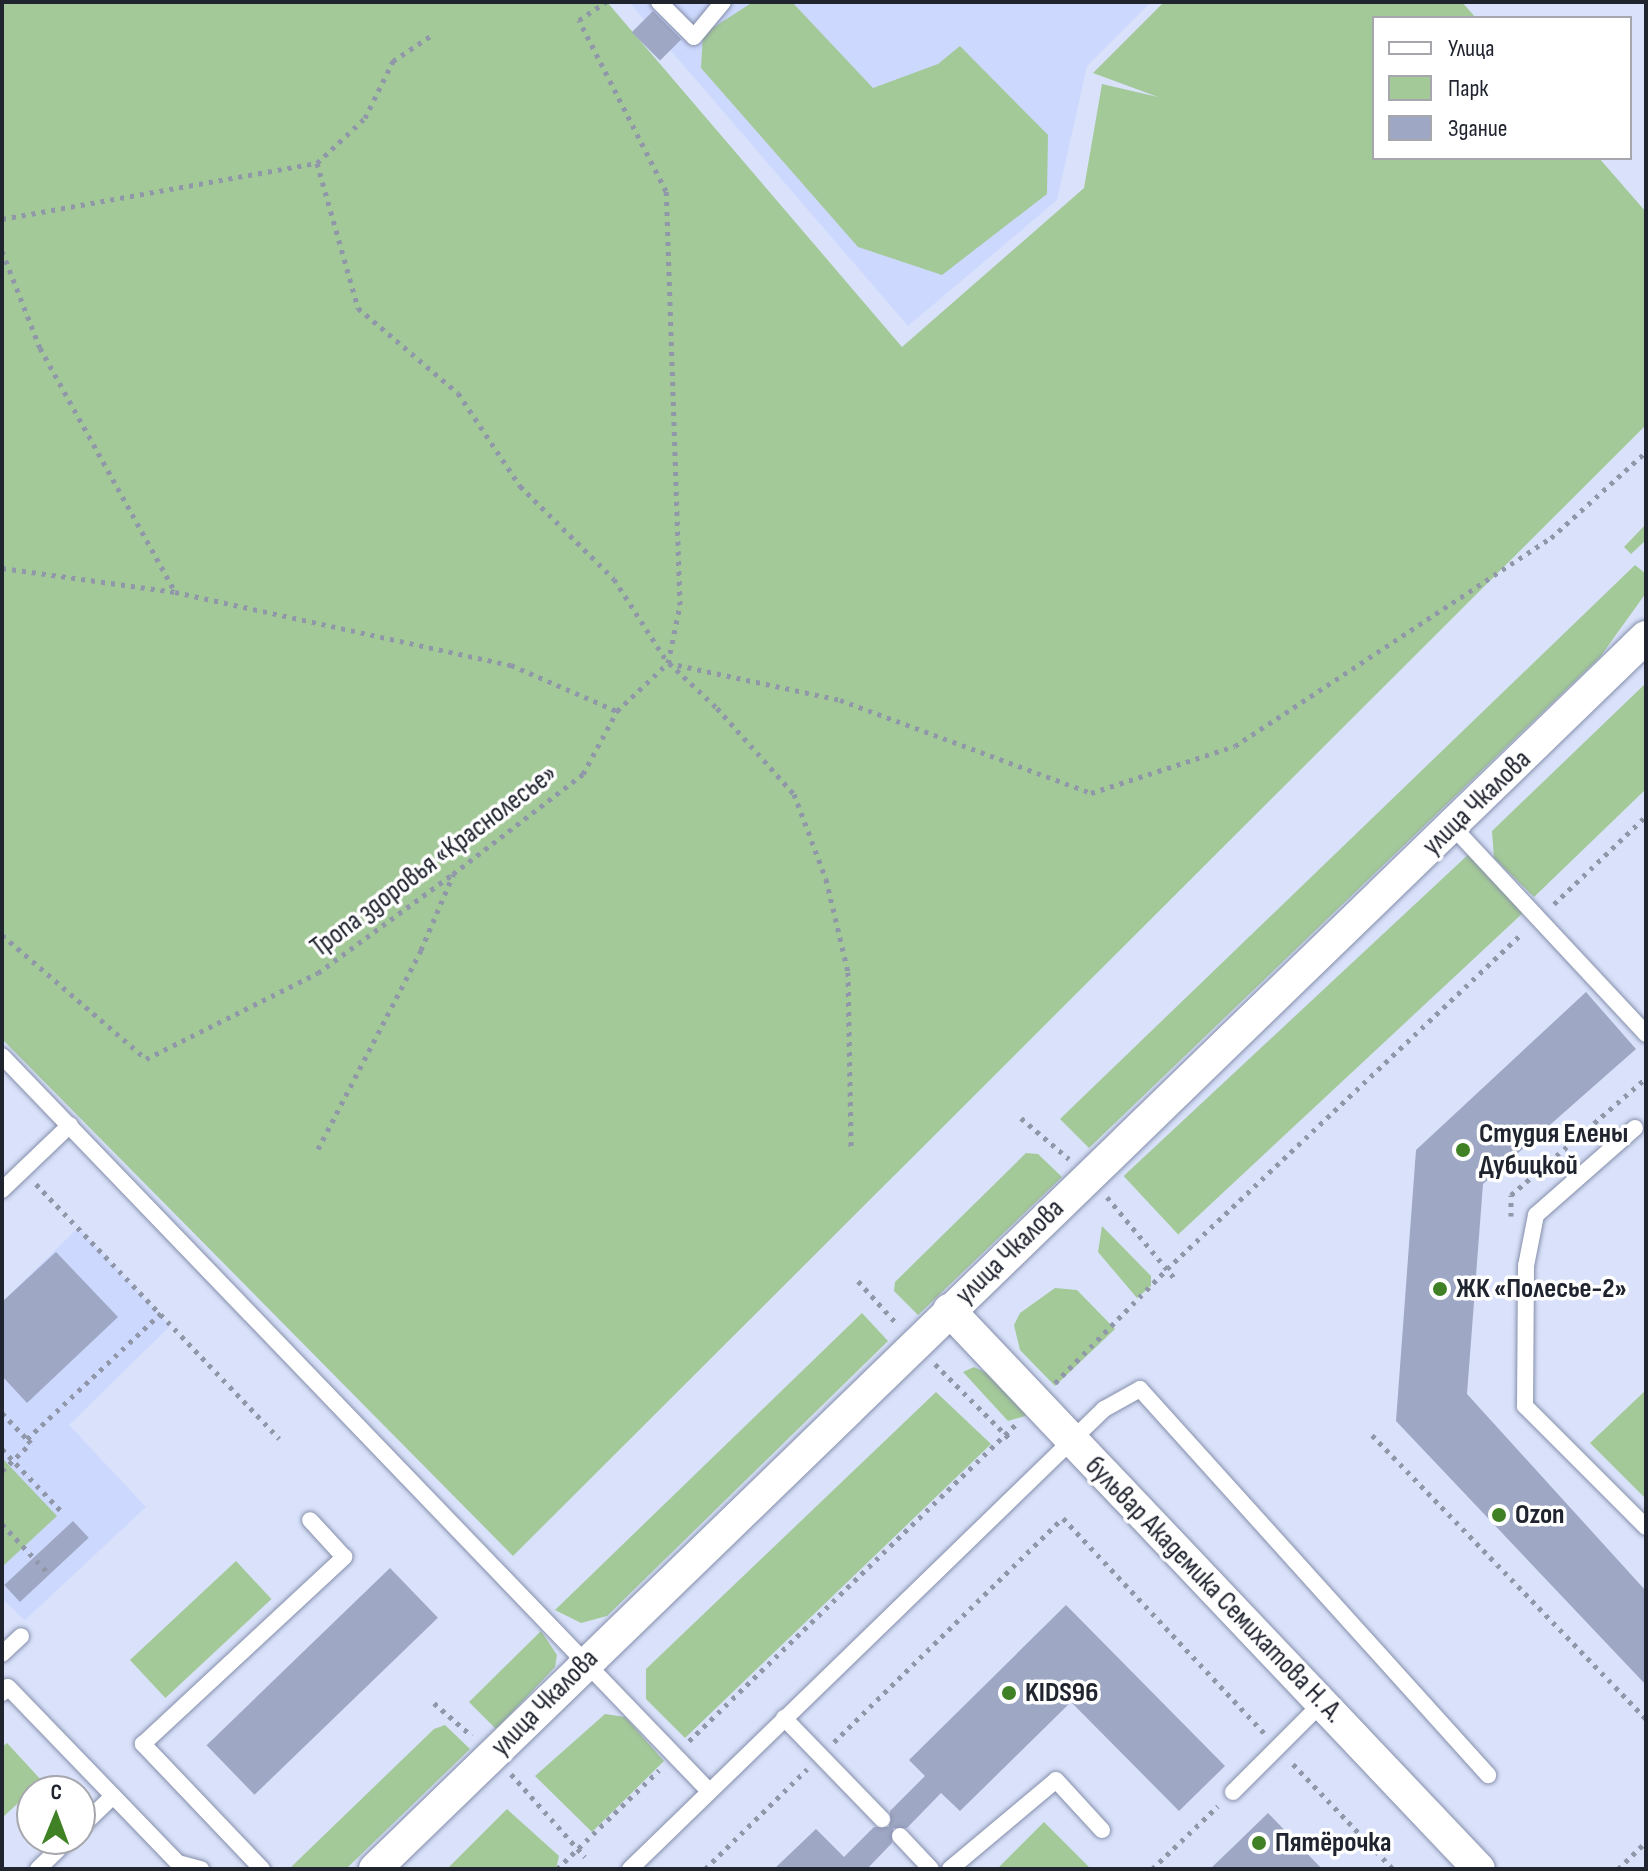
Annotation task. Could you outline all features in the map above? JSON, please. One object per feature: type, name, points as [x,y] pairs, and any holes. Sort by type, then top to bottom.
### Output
[{"type":"street","name":"улица Чкалова","points":[[375,1869],[1646,637]]},
{"type":"street","name":"бульвар Академика Семихатова Н. А.","points":[[949,1310],[1479,1869]]},
{"type":"lane","points":[[659,2],[694,37],[723,2]]},
{"type":"lane","points":[[1453,827],[1646,1034]]},
{"type":"lane","points":[[2,1056],[584,1665],[709,1791]]},
{"type":"lane","points":[[2,1190],[70,1125]]},
{"type":"lane","points":[[1635,1128],[1536,1215],[1526,1266],[1525,1406],[1646,1527]]},
{"type":"lane","points":[[630,1869],[1104,1409],[1140,1389],[1488,1775]]},
{"type":"lane","points":[[262,1869],[143,1744],[344,1557],[310,1520]]},
{"type":"lane","points":[[2,1654],[21,1636]]},
{"type":"lane","points":[[2,1693],[8,1687],[178,1863],[201,1869]]},
{"type":"lane","points":[[1233,1792],[1323,1702]]},
{"type":"lane","points":[[784,1718],[823,1754],[882,1819]]},
{"type":"lane","points":[[950,1869],[1056,1780],[1102,1830]]},
{"type":"lane","points":[[96,1812],[113,1796]]},
{"type":"lane","points":[[900,1836],[931,1869]]},
{"type":"lane","points":[[38,1869],[52,1855]]},
{"type":"path","points":[[606,2],[579,20],[666,191],[680,605],[668,663]]},
{"type":"path","points":[[2,219],[317,163],[365,118],[393,61],[432,35]]},
{"type":"path","points":[[317,163],[358,308],[458,393],[520,486],[614,579],[668,663],[717,708],[794,794],[826,879],[848,972],[851,1147]]},
{"type":"path","points":[[2,251],[40,348],[175,592]]},
{"type":"path","points":[[668,663],[840,700],[1091,793],[1235,746],[1551,538],[1646,452]]},
{"type":"path","points":[[2,568],[175,592],[511,665],[617,711]]},
{"type":"path","name":"Тропа здоровья «Краснолесье»","points":[[2,935],[146,1059],[318,973],[453,874],[583,774],[617,711],[668,663]]},
{"type":"path","points":[[557,1869],[1036,1403],[1167,1269],[1646,816]]},
{"type":"path","points":[[318,1149],[421,950],[453,874]]},
{"type":"path","points":[[1511,1226],[1511,1195],[1646,1078]]},
{"type":"path","points":[[23,1171],[279,1438]]},
{"type":"path","points":[[27,1439],[161,1313]]},
{"type":"path","points":[[2,1413],[31,1443],[2,1471]]},
{"type":"path","points":[[1372,1435],[1646,1719]]},
{"type":"path","points":[[2,1449],[61,1511]]},
{"type":"path","points":[[705,1869],[1063,1518],[1393,1869]]},
{"type":"path","points":[[2,1524],[49,1574]]},
{"type":"path","points":[[1152,1869],[1233,1792]]},
{"type":"path","points":[[1618,1869],[1646,1842]]},
{"type":"shaded area","points":[[629,2],[1151,2],[1087,66],[1057,200],[908,326]]},
{"type":"shaded area","points":[[78,1228],[170,1326],[69,1425],[146,1507],[25,1620],[2,1599],[2,1302]]},
{"type":"green space","points":[[2,2],[607,2],[902,347],[1084,188],[1102,84],[1158,97],[1093,73],[1164,2],[1462,2],[1474,16],[1372,16],[1372,160],[1601,160],[1646,212],[1646,425],[513,1556],[2,1039]]},
{"type":"green space","points":[[753,2],[792,2],[873,88],[938,64],[960,46],[1048,135],[1047,194],[942,275],[858,247],[701,68],[703,34]]},
{"type":"green space","points":[[1646,524],[1646,540],[1631,554],[1624,547]]},
{"type":"green space","points":[[1635,565],[1646,574],[1646,593],[1600,657],[1089,1148],[1060,1119]]},
{"type":"green space","points":[[1646,683],[1646,789],[1534,897],[1494,858],[1492,831]]},
{"type":"green space","points":[[1471,852],[1526,911],[1178,1234],[1124,1176]]},
{"type":"green space","points":[[1026,1153],[1038,1154],[1062,1177],[918,1315],[894,1291],[895,1282]]},
{"type":"green space","points":[[1102,1226],[1151,1276],[1151,1286],[1137,1298],[1098,1252]]},
{"type":"green space","points":[[1055,1288],[1077,1290],[1115,1329],[1055,1386],[1020,1350],[1014,1325],[1020,1313]]},
{"type":"green space","points":[[862,1313],[888,1341],[607,1616],[581,1623],[555,1610]]},
{"type":"green space","points":[[974,1367],[991,1375],[1028,1410],[1025,1416],[1008,1421],[963,1372]]},
{"type":"green space","points":[[1646,1390],[1646,1499],[1590,1443]]},
{"type":"green space","points":[[936,1392],[991,1444],[685,1738],[646,1699],[646,1669]]},
{"type":"green space","points":[[2,1458],[57,1516],[2,1567]]},
{"type":"green space","points":[[236,1561],[271,1599],[165,1698],[130,1660]]},
{"type":"green space","points":[[541,1631],[557,1655],[555,1667],[496,1729],[469,1702]]},
{"type":"green space","points":[[605,1714],[625,1717],[664,1761],[592,1832],[535,1776]]},
{"type":"green space","points":[[445,1725],[470,1749],[346,1869],[289,1869],[434,1729]]},
{"type":"green space","points":[[7,1743],[36,1775],[16,1775],[16,1805],[2,1818],[2,1747]]},
{"type":"green space","points":[[507,1809],[559,1856],[556,1869],[447,1869]]},
{"type":"green space","points":[[1044,1822],[1091,1869],[997,1869]]},
{"type":"building","points":[[653,11],[681,39],[660,60],[632,32]]},
{"type":"building","name":"ЖК «Полесье-2»","points":[[1586,992],[1636,1049],[1483,1184],[1467,1394],[1646,1591],[1646,1685],[1396,1421],[1416,1150]]},
{"type":"building","points":[[56,1252],[118,1317],[27,1403],[2,1376],[2,1302]]},
{"type":"building","points":[[73,1521],[89,1538],[20,1602],[4,1585]]},
{"type":"building","points":[[390,1568],[438,1618],[254,1795],[207,1745]]},
{"type":"building","points":[[1066,1605],[1225,1766],[1179,1811],[1071,1702],[960,1811],[941,1793],[907,1828],[893,1828],[892,1843],[867,1869],[774,1869],[816,1829],[844,1857],[874,1827],[889,1827],[890,1811],[925,1776],[909,1760]]},
{"type":"building","points":[[1268,1813],[1322,1869],[1210,1869],[1233,1847]]},
{"type":"place","name":"Студия Елены Дубицкой","points":[[1463,1150]]},
{"type":"place","name":"ЖК «Полесье-2»","points":[[1440,1289]]},
{"type":"place","name":"Ozon","points":[[1499,1515]]},
{"type":"place","name":"KIDS96","points":[[1009,1693]]},
{"type":"place","name":"Пятёрочка","points":[[1259,1843]]}]
